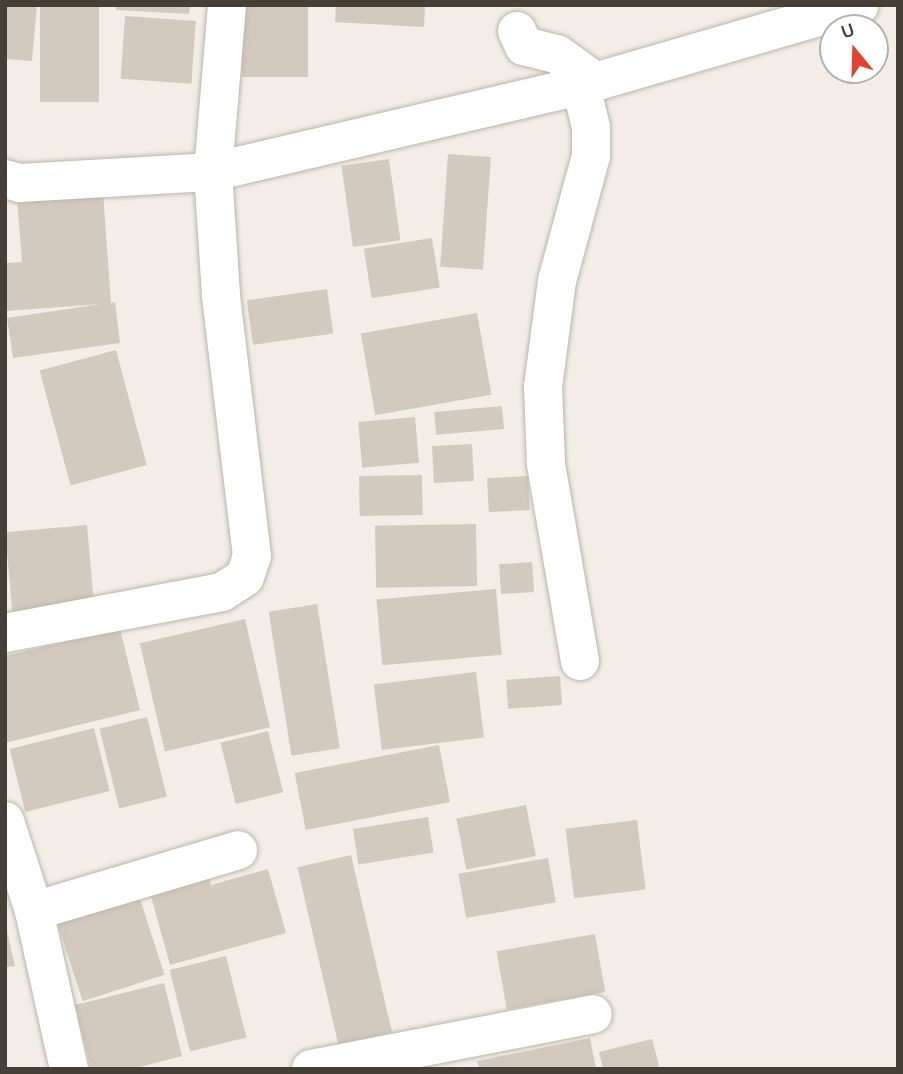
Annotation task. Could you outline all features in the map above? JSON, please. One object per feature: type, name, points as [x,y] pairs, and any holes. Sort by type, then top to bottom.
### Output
[{"type":"street","points":[[5,633],[222,592],[245,577],[253,540],[221,295],[213,172],[227,5]]},
{"type":"street","points":[[5,179],[20,183],[213,172],[589,84],[859,5]]},
{"type":"street","points":[[517,31],[524,46],[557,54],[589,84],[591,156],[558,281],[543,387],[546,464],[580,661]]},
{"type":"street","points":[[5,821],[34,911],[69,1069]]},
{"type":"street","points":[[34,911],[238,850]]},
{"type":"street","points":[[311,1069],[593,1014]]},
{"type":"building","points":[[5,5],[37,5],[32,61],[5,59]]},
{"type":"building","points":[[40,5],[99,5],[99,102],[40,102]]},
{"type":"building","points":[[116,5],[190,5],[189,14],[116,10]]},
{"type":"building","points":[[242,5],[308,5],[308,77],[242,77]]},
{"type":"building","points":[[336,5],[425,5],[424,27],[335,22]]},
{"type":"building","points":[[125,16],[196,21],[191,84],[121,79]]},
{"type":"building","points":[[448,154],[491,157],[483,270],[440,267]]},
{"type":"building","points":[[389,159],[400,240],[353,247],[341,166]]},
{"type":"building","points":[[103,192],[111,303],[115,302],[120,343],[13,358],[7,318],[101,304],[7,311],[5,263],[22,262],[17,199]]},
{"type":"building","points":[[432,238],[440,287],[372,298],[364,249]]},
{"type":"building","points":[[327,289],[333,334],[253,345],[247,300]]},
{"type":"building","points":[[477,313],[491,395],[375,415],[361,333]]},
{"type":"building","points":[[116,350],[147,465],[70,485],[40,370]]},
{"type":"building","points":[[502,406],[504,429],[436,435],[434,412]]},
{"type":"building","points":[[415,417],[419,463],[362,468],[358,422]]},
{"type":"building","points":[[472,444],[474,481],[434,483],[432,446]]},
{"type":"building","points":[[422,475],[423,515],[360,516],[359,476]]},
{"type":"building","points":[[528,476],[530,510],[489,512],[487,478]]},
{"type":"building","points":[[476,524],[477,586],[376,588],[375,526]]},
{"type":"building","points":[[87,525],[94,609],[13,616],[5,532]]},
{"type":"building","points":[[532,562],[534,592],[501,594],[499,564]]},
{"type":"building","points":[[496,589],[502,655],[382,665],[376,599]]},
{"type":"building","points":[[317,604],[340,748],[291,756],[269,612]]},
{"type":"building","points":[[245,619],[270,727],[165,751],[140,643]]},
{"type":"building","points":[[120,629],[140,710],[5,743],[5,656]]},
{"type":"building","points":[[476,672],[484,738],[382,750],[374,685]]},
{"type":"building","points":[[560,676],[562,705],[508,709],[506,680]]},
{"type":"building","points":[[147,717],[167,797],[119,808],[99,729]]},
{"type":"building","points":[[94,728],[110,791],[25,812],[10,749]]},
{"type":"building","points":[[268,731],[283,792],[236,804],[220,743]]},
{"type":"building","points":[[439,745],[450,802],[306,830],[295,773]]},
{"type":"building","points":[[526,805],[536,856],[466,870],[456,819]]},
{"type":"building","points":[[428,817],[434,853],[359,864],[353,829]]},
{"type":"building","points":[[637,820],[646,889],[574,898],[566,829]]},
{"type":"building","points":[[351,855],[392,1032],[338,1045],[297,867]]},
{"type":"building","points":[[548,858],[556,902],[466,918],[458,874]]},
{"type":"building","points":[[268,869],[286,933],[170,965],[148,885],[206,870],[211,885]]},
{"type":"building","points":[[137,890],[165,975],[83,1001],[55,917]]},
{"type":"building","points":[[5,922],[15,966],[5,967]]},
{"type":"building","points":[[595,934],[605,992],[507,1009],[497,951]]},
{"type":"building","points":[[226,956],[246,1038],[190,1052],[170,970]]},
{"type":"building","points":[[164,983],[182,1056],[132,1069],[91,1069],[75,1005]]},
{"type":"building","points":[[590,1038],[596,1069],[479,1069],[477,1061]]},
{"type":"building","points":[[652,1039],[660,1069],[603,1069],[599,1052]]}]
